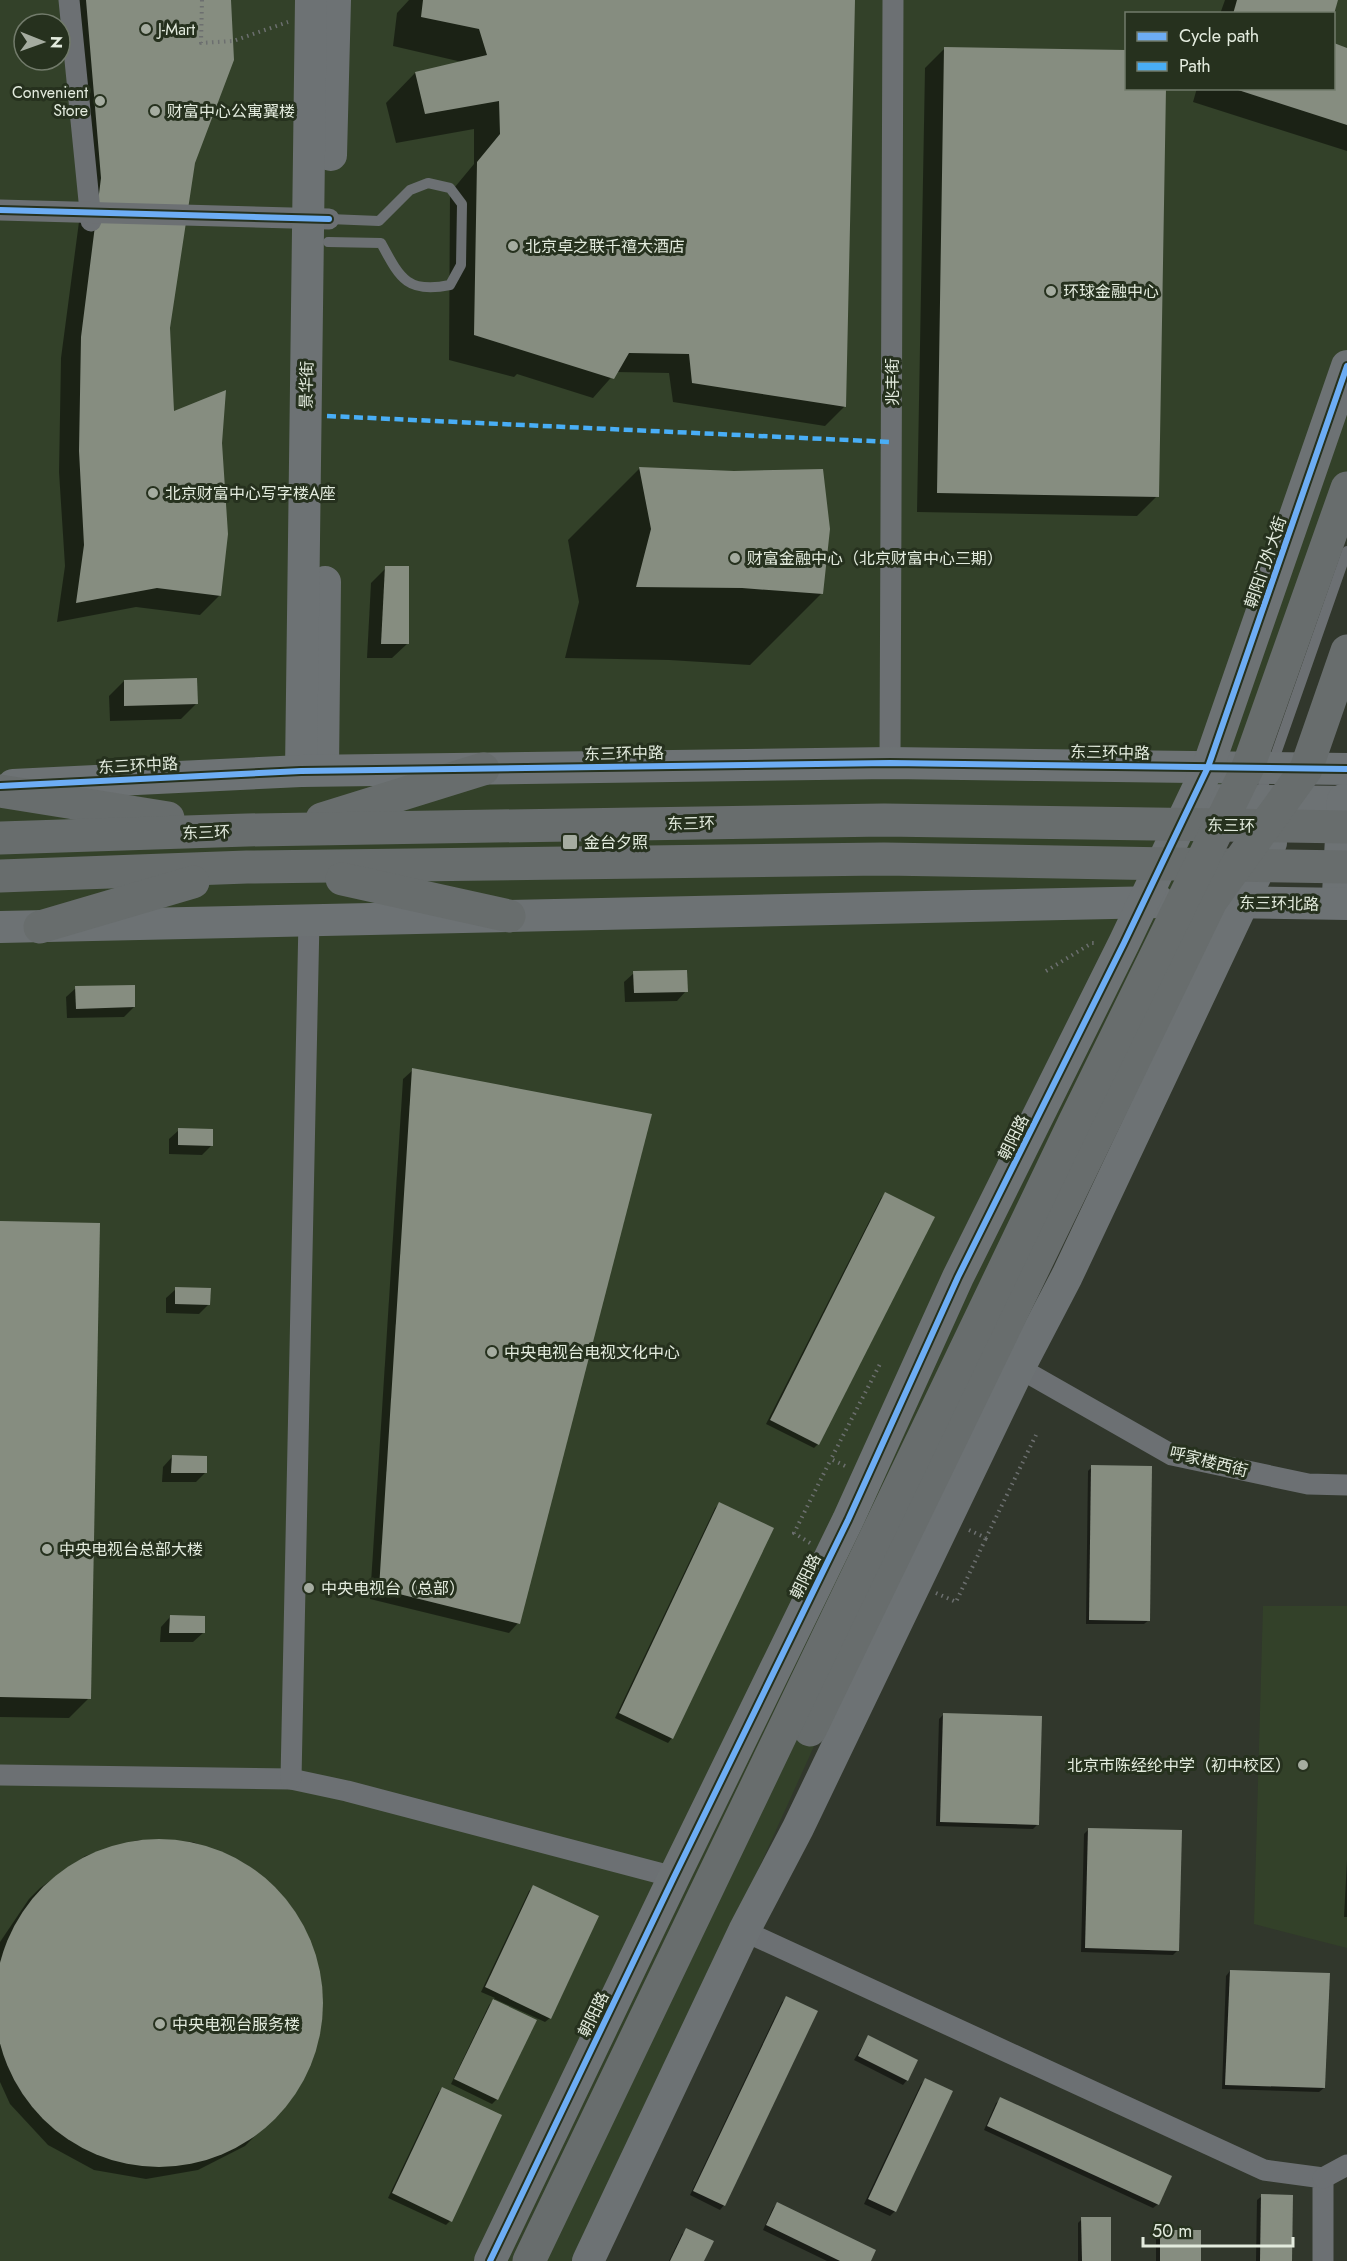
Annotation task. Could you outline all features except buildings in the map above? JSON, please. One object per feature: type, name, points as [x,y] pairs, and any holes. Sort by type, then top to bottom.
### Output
[{"type":"highway","points":[[529,2261],[1069,1134],[1212,902],[1265,801],[1260,767],[1347,488]]},
{"type":"highway","points":[[553,2261],[1212,902],[1265,801],[1306,769],[1347,651]]},
{"type":"highway","points":[[286,830],[483,769]]},
{"type":"highway","points":[[0,791],[247,830]]},
{"type":"highway","name":"东三环","points":[[0,838],[247,830],[1346,810]]},
{"type":"highway","points":[[0,876],[247,867],[884,859],[1347,867]]},
{"type":"highway","points":[[40,927],[178,885],[247,867]]},
{"type":"highway","points":[[285,867],[509,916]]},
{"type":"street","points":[[61,0],[88,217]]},
{"type":"street","points":[[69,0],[88,217]]},
{"type":"street","name":"景华街","points":[[312,0],[320,227],[312,771]]},
{"type":"street","name":"景华街","points":[[320,227],[335,0]]},
{"type":"street","name":"兆丰街","points":[[890,764],[893,0]]},
{"type":"street","points":[[0,210],[88,217],[320,227]]},
{"type":"street","points":[[0,218],[88,217]]},
{"type":"street","name":"朝阳门外大街","points":[[1192,800],[1208,767],[1347,366]]},
{"type":"street","name":"东三环中路","points":[[0,786],[312,771],[890,764],[1306,769]]},
{"type":"street","points":[[1306,769],[1346,769],[1342,904]]},
{"type":"street","points":[[1192,800],[1265,801],[1346,810]]},
{"type":"street","name":"朝阳路","points":[[490,2261],[848,1520],[958,1277],[1192,800]]},
{"type":"street","points":[[588,2261],[744,1931],[798,1828],[1019,1368],[1067,1276],[1212,902]]},
{"type":"street","points":[[0,927],[1143,903]]},
{"type":"street","name":"东三环北路","points":[[1143,903],[1342,904]]},
{"type":"street","points":[[291,1779],[309,920]]},
{"type":"street","name":"呼家楼西街","points":[[1019,1368],[1172,1455],[1308,1484],[1347,1485]]},
{"type":"street","points":[[0,1775],[291,1779],[347,1791],[674,1877]]},
{"type":"street","points":[[744,1931],[1264,2170],[1323,2178],[1347,2165]]},
{"type":"street","points":[[1323,2178],[1323,2261]]},
{"type":"lane","points":[[428,183],[450,188],[462,204],[460,265],[450,285],[428,289],[402,279],[381,243],[320,227],[379,222],[410,190],[428,183]]},
{"type":"lane","points":[[1260,767],[1347,551]]},
{"type":"lane","points":[[1212,902],[1236,846],[1265,801]]},
{"type":"path","points":[[202,0],[201,43],[234,41]]},
{"type":"path","points":[[794,1533],[831,1459]]},
{"type":"path","points":[[956,1602],[986,1538]]},
{"type":"shaded area","points":[[0,0],[1347,0],[1347,492],[1231,825],[581,2261],[0,2261]]},
{"type":"shaded area","name":"北京市陈经纶中学（初中校区）","points":[[1263,1606],[1347,1606],[1347,1948],[1254,1924]]},
{"type":"marked path","points":[[327,416],[891,442]]},
{"type":"cycle path","points":[[0,210],[329,219]]},
{"type":"cycle path","points":[[490,2261],[848,1520],[958,1277],[1124,943],[1208,767],[1347,366]]},
{"type":"cycle path","points":[[0,786],[301,771],[890,763],[1347,769]]},
{"type":"place","name":"J-Mart","points":[[146,29]]},
{"type":"place","name":"Convenient Store","points":[[100,101]]},
{"type":"place","name":"财富中心公寓翼楼","points":[[155,111]]},
{"type":"place","name":"北京卓之联千禧大酒店","points":[[513,246]]},
{"type":"place","name":"环球金融中心","points":[[1051,291]]},
{"type":"place","name":"北京财富中心写字楼A座","points":[[153,493]]},
{"type":"place","name":"财富金融中心（北京财富中心三期）","points":[[735,558]]},
{"type":"place","name":"金台夕照","points":[[570,842]]},
{"type":"place","name":"中央电视台电视文化中心","points":[[492,1352]]},
{"type":"place","name":"中央电视台总部大楼","points":[[47,1549]]},
{"type":"place","name":"中央电视台（总部）","points":[[309,1588]]},
{"type":"place","name":"北京市陈经纶中学（初中校区）","points":[[1303,1765]]},
{"type":"place","name":"中央电视台服务楼","points":[[160,2024]]}]
